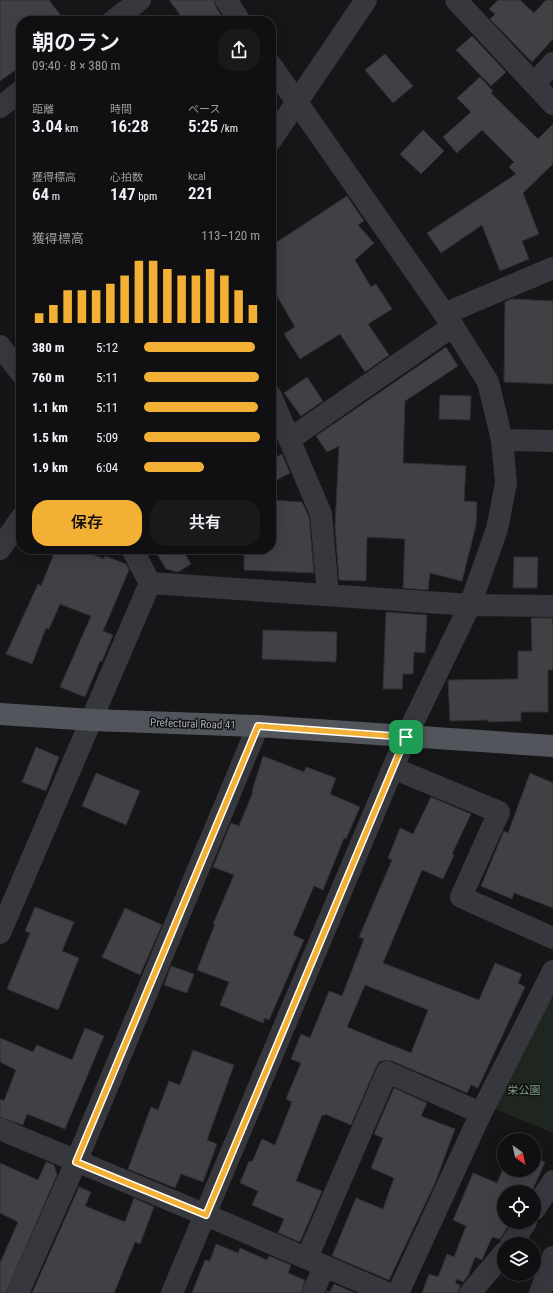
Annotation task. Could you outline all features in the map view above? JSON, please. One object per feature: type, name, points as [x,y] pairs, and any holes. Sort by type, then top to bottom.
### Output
[{"type":"main road","name":"Prefectural Road 41","points":[[0,714],[93,720],[258,726],[553,746]]},
{"type":"street","points":[[119,16],[140,0]]},
{"type":"street","points":[[226,0],[237,16]]},
{"type":"street","points":[[276,133],[366,0]]},
{"type":"street","points":[[456,0],[553,104]]},
{"type":"street","points":[[534,84],[553,63]]},
{"type":"street","points":[[172,1293],[406,737],[470,605],[497,529],[506,483],[502,440],[488,382],[449,320],[276,72]]},
{"type":"street","points":[[0,107],[16,95]]},
{"type":"street","points":[[290,439],[449,320],[553,268]]},
{"type":"street","points":[[0,346],[16,367]]},
{"type":"street","points":[[276,411],[290,439],[321,514],[328,595]]},
{"type":"street","points":[[502,440],[553,441]]},
{"type":"street","points":[[0,549],[16,525]]},
{"type":"street","points":[[135,554],[150,583]]},
{"type":"street","points":[[150,583],[470,605],[553,606]]},
{"type":"street","points":[[0,933],[93,720],[150,583]]},
{"type":"street","points":[[18,1293],[76,1162],[258,726]]},
{"type":"street","points":[[393,768],[499,812],[461,897],[553,938]]},
{"type":"street","points":[[398,1293],[481,1113],[553,971]]},
{"type":"street","points":[[312,1293],[315,1262],[387,1072],[481,1113]]},
{"type":"street","points":[[0,1129],[387,1293]]},
{"type":"street","points":[[541,1199],[553,1181]]},
{"type":"street","points":[[540,1293],[553,1257]]},
{"type":"street","points":[[470,1293],[497,1262]]},
{"type":"green space","name":"栄公園","points":[[553,971],[553,1133],[485,1105]]},
{"type":"building","points":[[0,0],[49,0],[61,16],[16,16],[16,70],[0,81]]},
{"type":"building","points":[[169,0],[214,0],[216,7],[222,16],[181,16]]},
{"type":"building","points":[[498,0],[520,0],[534,13],[546,0],[553,0],[553,39],[532,62],[490,19],[495,14],[489,9]]},
{"type":"building","points":[[472,36],[506,72],[491,86],[456,50]]},
{"type":"building","points":[[385,54],[413,86],[393,103],[365,70]]},
{"type":"building","points":[[480,77],[493,91],[491,93],[538,139],[553,124],[553,164],[523,193],[539,234],[522,241],[529,259],[500,271],[482,225],[441,253],[427,233],[516,174],[509,167],[514,162],[482,130],[457,153],[443,137],[471,112],[457,98]]},
{"type":"building","points":[[423,130],[444,151],[421,174],[400,154]]},
{"type":"building","points":[[347,196],[364,221],[358,225],[374,243],[355,260],[371,287],[376,284],[392,309],[368,324],[389,355],[365,372],[340,334],[300,359],[284,334],[295,327],[276,294],[276,290],[278,289],[276,286],[276,243]]},
{"type":"building","points":[[511,299],[553,301],[553,384],[504,382],[505,302]]},
{"type":"building","points":[[446,347],[458,366],[405,401],[403,463],[466,466],[464,501],[477,502],[476,525],[462,581],[430,573],[428,590],[403,588],[405,539],[367,537],[366,581],[339,580],[335,526],[339,446],[327,452],[316,436]]},
{"type":"building","points":[[307,377],[323,401],[301,416],[284,393]]},
{"type":"building","points":[[440,395],[471,396],[470,420],[439,419]]},
{"type":"building","points":[[282,454],[290,473],[276,480],[276,457]]},
{"type":"building","points":[[276,500],[302,502],[309,517],[314,573],[244,570],[244,554],[276,554]]},
{"type":"building","points":[[54,554],[90,554],[104,559],[105,556],[126,564],[129,570],[103,631],[113,635],[85,697],[60,687],[91,616],[60,604],[49,629],[46,628],[32,664],[6,654],[38,584],[41,586]]},
{"type":"building","points":[[157,554],[185,554],[191,564],[178,572],[166,569]]},
{"type":"building","points":[[514,557],[538,557],[537,588],[513,588]]},
{"type":"building","points":[[386,612],[427,615],[425,653],[414,652],[413,674],[403,674],[402,689],[383,689]]},
{"type":"building","points":[[531,618],[552,618],[553,670],[548,670],[548,712],[521,712],[521,721],[450,721],[448,680],[518,679],[518,651],[532,651]]},
{"type":"building","points":[[263,630],[337,632],[336,662],[262,659]]},
{"type":"building","points":[[36,747],[59,757],[46,791],[22,782]]},
{"type":"building","points":[[263,756],[304,772],[306,767],[336,778],[330,794],[360,807],[346,839],[344,838],[323,890],[314,886],[293,935],[304,940],[269,1020],[265,1018],[263,1023],[220,1005],[229,982],[197,970],[215,924],[213,924],[234,875],[213,867],[231,823],[239,826],[253,792],[252,791]]},
{"type":"building","points":[[96,773],[140,791],[126,825],[82,806]]},
{"type":"building","points":[[530,773],[553,783],[553,908],[514,893],[512,899],[481,886],[504,831],[508,833]]},
{"type":"building","points":[[431,797],[471,814],[452,854],[454,855],[443,879],[422,870],[383,963],[479,1000],[495,963],[522,974],[518,983],[525,987],[478,1088],[471,1085],[467,1093],[392,1061],[385,1060],[379,1062],[376,1067],[351,1125],[325,1114],[324,1116],[322,1115],[296,1181],[322,1191],[300,1242],[278,1233],[284,1219],[252,1205],[258,1191],[240,1183],[249,1161],[252,1162],[262,1139],[275,1145],[292,1102],[286,1099],[301,1063],[291,1059],[301,1034],[310,1038],[329,991],[342,996],[364,939],[359,937],[392,860],[388,858],[400,828],[413,834]],"holes":[[[365,985],[428,1010],[411,1053],[347,1027]]]},
{"type":"building","points":[[35,907],[74,922],[62,951],[79,958],[58,1010],[7,989],[30,933],[25,931]]},
{"type":"building","points":[[125,908],[162,925],[140,975],[102,957]]},
{"type":"building","points":[[171,966],[194,974],[187,993],[164,985]]},
{"type":"building","points":[[85,1028],[104,1036],[65,1129],[27,1114],[23,1125],[0,1117],[0,1099],[4,1101],[16,1070],[0,1062],[0,1038],[33,1052],[37,1045],[72,1060]]},
{"type":"building","points":[[193,1050],[234,1065],[207,1140],[217,1144],[203,1182],[181,1174],[175,1188],[128,1169],[151,1107],[158,1110],[169,1081],[180,1085]]},
{"type":"building","points":[[394,1088],[427,1103],[421,1116],[455,1129],[435,1183],[389,1280],[332,1256],[356,1198],[383,1209],[394,1178],[371,1168],[383,1138],[374,1134]]},
{"type":"building","points":[[541,1161],[545,1162],[541,1171]]},
{"type":"building","points":[[46,1162],[54,1165],[57,1175],[6,1293],[0,1293],[0,1263],[18,1222],[0,1213],[0,1163],[38,1180]]},
{"type":"building","points":[[473,1173],[497,1183],[500,1177],[538,1177],[535,1185],[497,1185],[497,1229],[506,1229],[501,1237],[497,1237],[497,1238],[492,1237],[482,1260],[475,1257],[468,1276],[463,1282],[457,1279],[455,1283],[460,1285],[458,1293],[422,1293],[429,1274],[438,1277],[447,1254],[454,1257],[466,1226],[453,1220]]},
{"type":"building","points":[[79,1187],[91,1192],[85,1206],[125,1222],[134,1198],[154,1207],[140,1244],[135,1242],[114,1293],[32,1293]]},
{"type":"building","points":[[216,1244],[238,1253],[240,1248],[267,1260],[269,1256],[291,1265],[288,1273],[305,1280],[301,1293],[192,1293],[205,1260],[210,1261]]},
{"type":"building","points":[[334,1284],[355,1293],[326,1293],[327,1291],[330,1292]]},
{"type":"route","points":[[258,726],[406,737],[206,1215],[76,1162],[258,726]]}]
